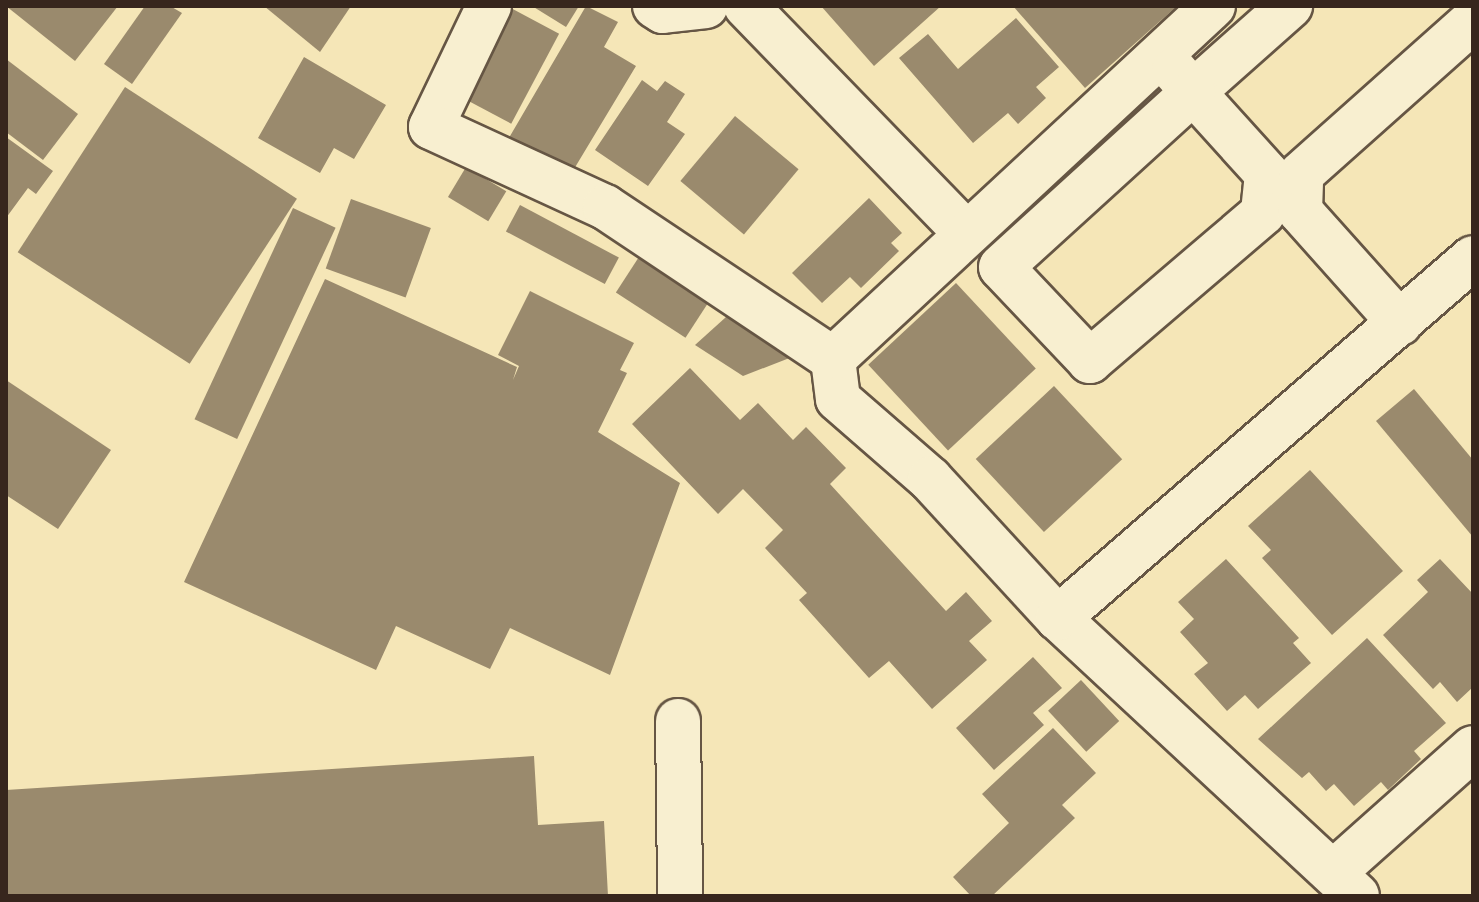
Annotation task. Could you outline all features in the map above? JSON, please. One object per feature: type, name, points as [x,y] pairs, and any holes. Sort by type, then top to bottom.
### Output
[{"type":"street","points":[[489,6],[431,127],[605,207],[833,359],[838,399],[930,479],[1058,618],[1346,884],[1473,748]]},
{"type":"street","points":[[655,6],[663,11],[706,6]]},
{"type":"street","points":[[746,6],[965,232]]},
{"type":"street","points":[[833,359],[965,232],[1213,6]]},
{"type":"street","points":[[1290,6],[1001,267],[1090,361],[1283,193],[1473,21]]},
{"type":"street","points":[[1159,54],[1400,323]]},
{"type":"street","points":[[1058,618],[1473,258]]},
{"type":"street","points":[[678,721],[680,896]]},
{"type":"building","points":[[6,6],[118,6],[75,61]]},
{"type":"building","points":[[145,6],[170,6],[182,13],[132,84],[104,64]]},
{"type":"building","points":[[264,6],[351,6],[320,52]]},
{"type":"building","points":[[507,6],[559,34],[511,124],[459,96]]},
{"type":"building","points":[[532,6],[579,6],[566,27]]},
{"type":"building","points":[[586,6],[618,22],[604,47],[636,66],[568,179],[506,143]]},
{"type":"building","points":[[821,6],[941,6],[874,66]]},
{"type":"building","points":[[1013,6],[1177,6],[1085,88]]},
{"type":"building","points":[[1016,18],[1059,67],[1036,87],[1046,98],[1018,124],[1008,113],[973,143],[899,58],[928,34],[958,69]]},
{"type":"building","points":[[304,57],[386,105],[354,159],[334,148],[320,173],[258,138]]},
{"type":"building","points":[[6,59],[78,114],[43,160],[6,132]]},
{"type":"building","points":[[642,80],[657,91],[665,81],[685,94],[667,122],[685,134],[648,186],[595,150]]},
{"type":"building","points":[[125,87],[297,199],[190,364],[18,252]]},
{"type":"building","points":[[735,116],[799,169],[744,234],[680,181]]},
{"type":"building","points":[[6,137],[53,171],[36,194],[28,188],[6,218]]},
{"type":"building","points":[[466,167],[506,191],[488,221],[448,197]]},
{"type":"building","points":[[869,198],[902,233],[891,243],[899,251],[861,288],[850,277],[822,303],[792,273]]},
{"type":"building","points":[[351,199],[431,228],[406,298],[326,269]]},
{"type":"building","points":[[520,205],[619,258],[605,284],[506,231]]},
{"type":"building","points":[[293,208],[336,228],[237,439],[195,419]]},
{"type":"building","points":[[648,243],[718,288],[685,338],[616,292]]},
{"type":"building","points":[[325,279],[517,367],[513,380],[519,366],[498,355],[530,291],[634,343],[620,370],[627,373],[598,432],[680,483],[610,675],[510,628],[490,669],[396,626],[376,670],[184,582]]},
{"type":"building","points":[[956,283],[1036,369],[948,450],[868,365]]},
{"type":"building","points":[[736,308],[792,357],[743,376],[695,345]]},
{"type":"building","points":[[690,368],[740,420],[758,403],[793,440],[806,427],[846,468],[830,484],[946,611],[966,592],[992,621],[969,641],[987,660],[932,709],[889,661],[869,678],[799,600],[807,593],[765,548],[783,530],[743,489],[718,514],[632,424]]},
{"type":"building","points":[[6,380],[111,450],[58,529],[6,495]]},
{"type":"building","points":[[1054,386],[1122,459],[1044,532],[976,459]]},
{"type":"building","points":[[1414,389],[1473,460],[1473,537],[1376,421]]},
{"type":"building","points":[[1310,470],[1403,571],[1332,635],[1262,558],[1271,550],[1248,526]]},
{"type":"building","points":[[1226,559],[1299,638],[1293,643],[1311,663],[1258,709],[1245,695],[1227,711],[1194,674],[1208,663],[1180,632],[1194,619],[1178,602]]},
{"type":"building","points":[[1440,559],[1473,594],[1473,687],[1457,702],[1440,682],[1433,689],[1383,635],[1428,592],[1417,580]]},
{"type":"building","points":[[1367,638],[1446,723],[1414,751],[1421,759],[1388,790],[1381,782],[1354,806],[1334,784],[1326,791],[1309,772],[1302,778],[1258,739]]},
{"type":"building","points":[[1033,657],[1062,688],[1033,713],[1044,725],[994,770],[956,728]]},
{"type":"building","points":[[1081,680],[1119,721],[1086,752],[1048,711]]},
{"type":"building","points":[[1053,728],[1096,773],[1062,805],[1075,818],[992,896],[971,896],[953,877],[1009,823],[982,794]]},
{"type":"building","points":[[534,756],[538,825],[604,821],[608,896],[6,896],[6,790]]}]
